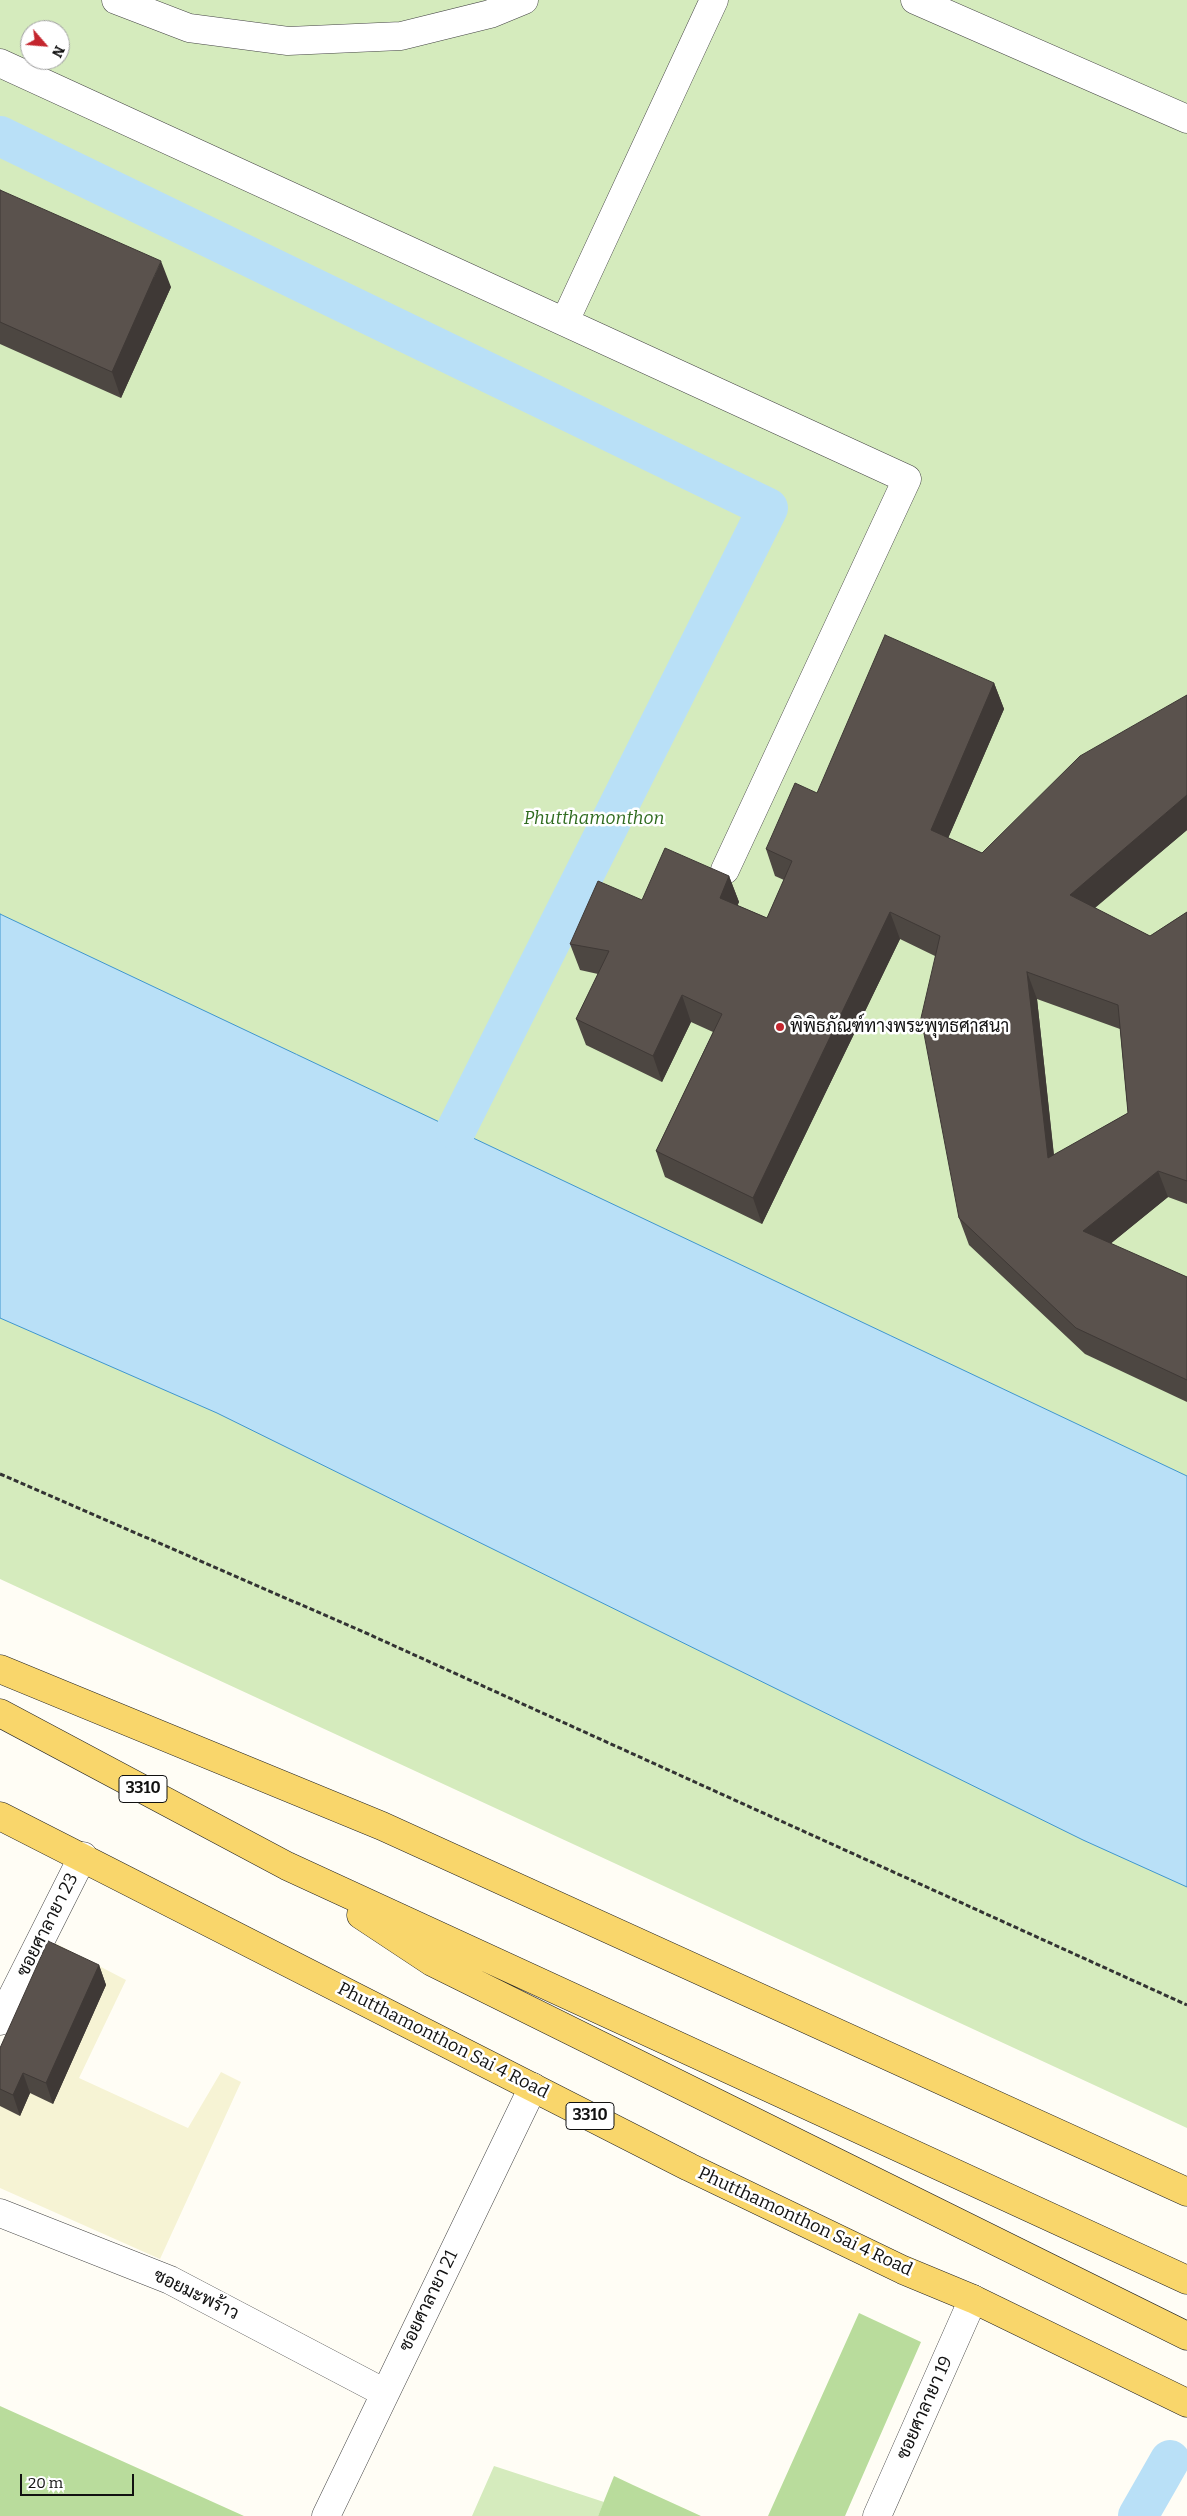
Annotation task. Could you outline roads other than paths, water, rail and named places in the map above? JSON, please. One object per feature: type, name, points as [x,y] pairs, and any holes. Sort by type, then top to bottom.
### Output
[{"type":"main road","points":[[0,1669],[382,1826],[1187,2192]]},
{"type":"main road","name":"3310","points":[[0,1713],[287,1866],[1187,2280]]},
{"type":"main road","name":"Phutthamonthon Sai 4 Road","points":[[0,1816],[83,1856],[689,2167],[904,2270],[973,2299],[1187,2403]]},
{"type":"main road","points":[[287,1866],[432,1962],[1187,2336]]},
{"type":"street","points":[[116,0],[189,28],[288,41],[401,36],[490,14],[524,0]]},
{"type":"street","points":[[565,322],[714,0]]},
{"type":"street","points":[[915,0],[940,7],[1187,119]]},
{"type":"street","points":[[0,63],[907,479],[725,870]]},
{"type":"street","name":"ซอยศาลายา 23","points":[[0,2022],[83,1856]]},
{"type":"street","name":"ซอยศาลายา 21","points":[[326,2516],[533,2087]]},
{"type":"street","name":"ซอยมะพร้าว","points":[[0,2213],[170,2280],[385,2393]]},
{"type":"street","name":"ซอยศาลายา 19","points":[[877,2516],[973,2299]]},
{"type":"water","points":[[0,914],[1187,1476],[1187,1887],[1083,1840],[217,1413],[0,1318]]},
{"type":"waterway","points":[[0,136],[768,508],[456,1130]]},
{"type":"waterway","points":[[1138,2516],[1170,2460]]},
{"type":"place","name":"พิพิธภัณฑ์ทางพระพุทธศาสนา","points":[[780,1027]]},
{"type":"park label","name":"Phutthamonthon","points":[[594,819]]}]
